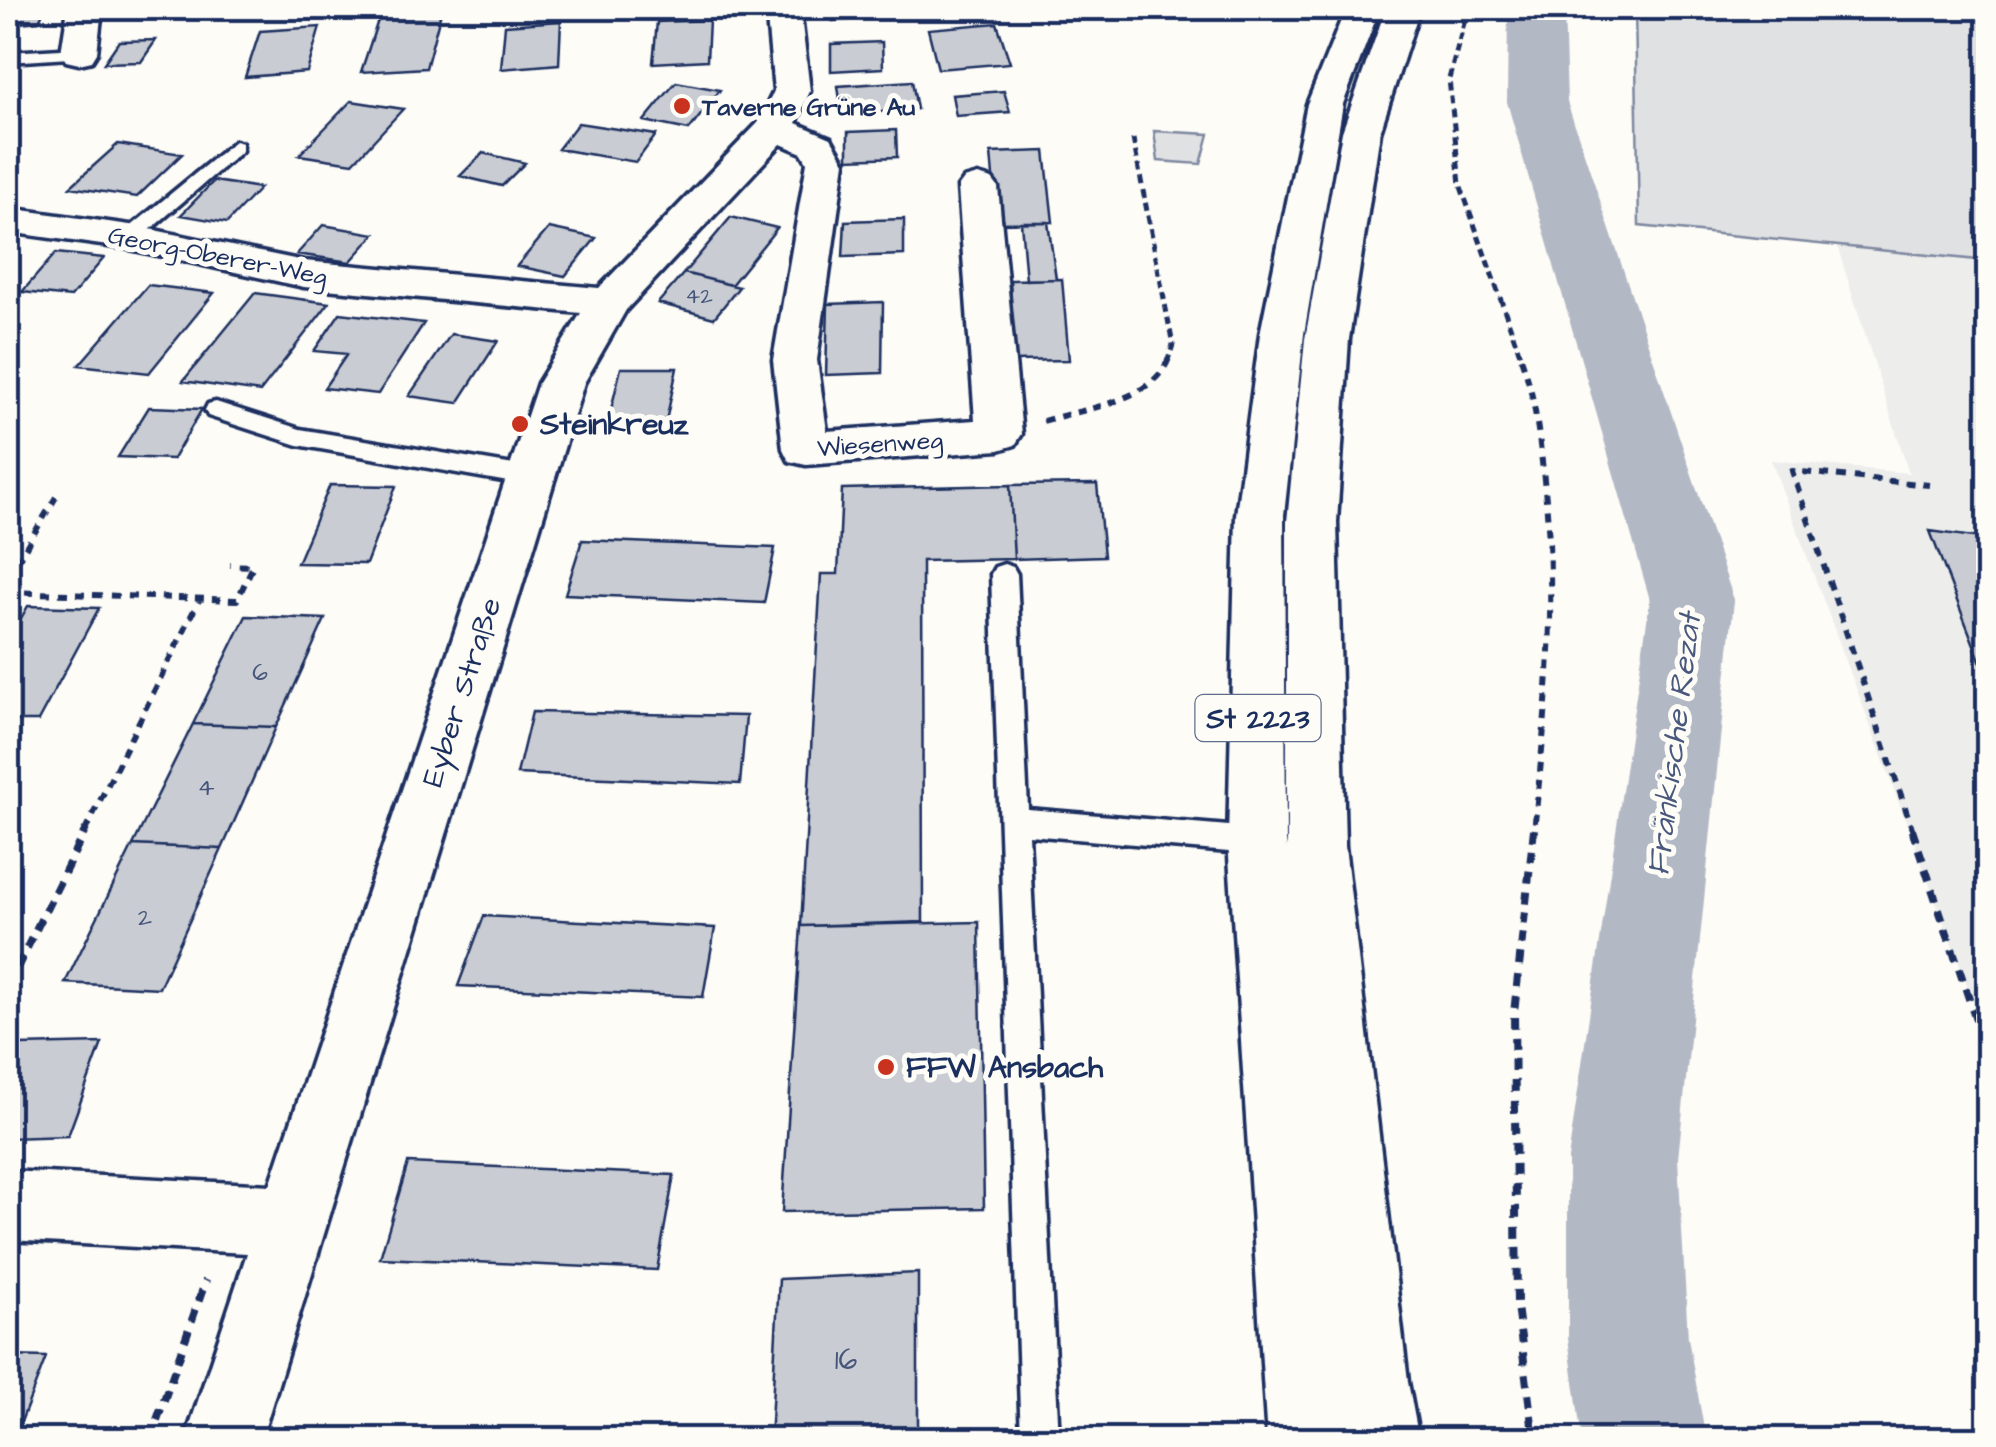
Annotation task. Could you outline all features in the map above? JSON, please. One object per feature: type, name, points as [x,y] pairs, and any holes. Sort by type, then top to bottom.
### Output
[{"type":"street","points":[[79,54],[85,8]]},
{"type":"street","name":"Eyber Straße","points":[[223,1440],[561,383],[609,302],[775,128],[792,91],[783,8]]},
{"type":"street","name":"St 2223","points":[[1305,1440],[1286,843],[1260,514],[1282,334],[1325,104],[1363,8]]},
{"type":"street","name":"St 2223","points":[[1381,1440],[1286,843],[1328,339],[1361,132],[1403,8]]},
{"type":"street","name":"Wiesenweg","points":[[775,128],[818,146],[826,162],[795,360],[806,449],[999,434]]},
{"type":"street","points":[[978,188],[999,434]]},
{"type":"street","name":"Georg-Oberer-Weg","points":[[14,231],[130,237],[304,274],[609,302]]},
{"type":"street","points":[[8,1204],[291,1221]]},
{"type":"lane","points":[[8,57],[79,54]]},
{"type":"lane","points":[[130,237],[235,147]]},
{"type":"lane","points":[[216,410],[298,437],[530,478]]},
{"type":"lane","points":[[1004,574],[1040,1440]]},
{"type":"lane","points":[[1017,821],[1286,843]]},
{"type":"path","points":[[1468,8],[1449,79],[1460,184],[1525,368],[1540,445],[1552,542],[1552,670],[1514,1012],[1517,1306],[1534,1440]]},
{"type":"path","points":[[999,434],[1138,392],[1166,368],[1174,345],[1133,139]]},
{"type":"path","points":[[1928,485],[1792,470],[1988,1055]]},
{"type":"path","points":[[8,577],[56,497]]},
{"type":"path","points":[[8,592],[237,600],[253,566],[230,565]]},
{"type":"path","points":[[8,986],[200,598]]},
{"type":"shaded area","points":[[1635,8],[1988,8],[1988,261],[1639,226]]},
{"type":"shaded area","points":[[1154,131],[1209,134],[1201,164],[1158,161]]},
{"type":"shaded area","points":[[1837,246],[1988,261],[1988,1041],[1771,460],[1909,473]]},
{"type":"building","points":[[8,8],[45,8],[39,21],[8,24]]},
{"type":"building","points":[[382,8],[442,8],[426,68],[361,72]]},
{"type":"building","points":[[832,8],[890,8],[891,17],[833,21]]},
{"type":"building","points":[[709,20],[707,60],[653,63],[657,22]]},
{"type":"building","points":[[561,21],[559,64],[501,69],[505,25]]},
{"type":"building","points":[[997,23],[1010,63],[938,69],[928,29]]},
{"type":"building","points":[[320,27],[307,72],[245,77],[260,31]]},
{"type":"building","points":[[156,40],[141,62],[104,63],[119,41]]},
{"type":"building","points":[[882,42],[883,68],[831,71],[831,44]]},
{"type":"building","points":[[912,81],[917,109],[842,115],[838,86]]},
{"type":"building","name":"Taverne Grüne Au","points":[[676,82],[720,90],[689,130],[644,121]]},
{"type":"building","points":[[1004,91],[1010,112],[956,116],[952,95]]},
{"type":"building","points":[[351,101],[403,109],[353,163],[299,155]]},
{"type":"building","points":[[578,123],[656,135],[636,162],[558,149]]},
{"type":"building","points":[[896,130],[897,157],[848,159],[848,132]]},
{"type":"building","points":[[118,144],[182,154],[137,197],[70,187]]},
{"type":"building","points":[[1045,151],[1053,222],[997,223],[991,153]]},
{"type":"building","points":[[483,153],[525,163],[502,186],[460,176]]},
{"type":"building","points":[[214,181],[260,188],[227,223],[181,215]]},
{"type":"building","points":[[731,217],[777,228],[731,285],[684,273]]},
{"type":"building","points":[[904,219],[904,255],[843,257],[845,221]]},
{"type":"building","points":[[1021,222],[1048,222],[1056,279],[1026,280]]},
{"type":"building","points":[[323,225],[375,234],[350,262],[297,254]]},
{"type":"building","points":[[549,228],[596,238],[565,276],[517,266]]},
{"type":"building","points":[[56,253],[104,258],[71,297],[22,292]]},
{"type":"building","points":[[684,273],[739,287],[714,318],[658,303]]},
{"type":"building","points":[[1062,279],[1069,360],[1013,361],[1010,280]]},
{"type":"building","points":[[148,285],[214,293],[149,373],[79,365]]},
{"type":"building","points":[[255,293],[329,303],[260,392],[183,381]]},
{"type":"building","points":[[883,302],[882,373],[826,375],[828,304]]},
{"type":"building","points":[[340,313],[424,323],[378,394],[324,388],[347,354],[314,351]]},
{"type":"building","points":[[451,334],[498,341],[458,403],[409,396]]},
{"type":"building","points":[[621,368],[677,368],[665,426],[607,426]]},
{"type":"building","points":[[149,407],[202,409],[173,459],[118,457]]},
{"type":"building","points":[[1097,484],[1104,556],[1014,559],[1010,485]]},
{"type":"building","points":[[330,485],[396,486],[366,564],[297,563]]},
{"type":"building","points":[[1010,485],[1014,559],[922,561],[923,922],[801,926],[821,574],[838,574],[842,489]]},
{"type":"building","points":[[1930,531],[1988,539],[1988,681]]},
{"type":"building","points":[[582,540],[775,548],[764,603],[565,594]]},
{"type":"building","points":[[28,606],[99,608],[38,721],[8,721],[8,641]]},
{"type":"building","points":[[246,616],[325,619],[276,727],[193,724]]},
{"type":"building","points":[[532,712],[746,716],[740,784],[517,774]]},
{"type":"building","points":[[193,724],[276,727],[222,849],[133,845]]},
{"type":"building","points":[[133,845],[222,849],[159,988],[65,983]]},
{"type":"building","points":[[484,916],[715,928],[703,997],[458,986]]},
{"type":"building","name":"FFW Ansbach","points":[[979,922],[984,1208],[782,1212],[801,926]]},
{"type":"building","points":[[102,1043],[68,1136],[8,1138],[8,1077],[20,1045]]},
{"type":"building","points":[[408,1163],[674,1175],[657,1270],[380,1258]]},
{"type":"building","points":[[918,1273],[918,1440],[770,1440],[779,1279]]},
{"type":"building","points":[[8,1356],[46,1357],[14,1440],[8,1440]]},
{"type":"waterway","name":"Fränkische Rezat","points":[[1536,8],[1537,102],[1692,600],[1623,1159],[1628,1338],[1644,1440]]},
{"type":"place","name":"Taverne Grüne Au","points":[[682,106]]},
{"type":"place","name":"Steinkreuz","points":[[520,424]]},
{"type":"place","name":"FFW Ansbach","points":[[886,1067]]}]
